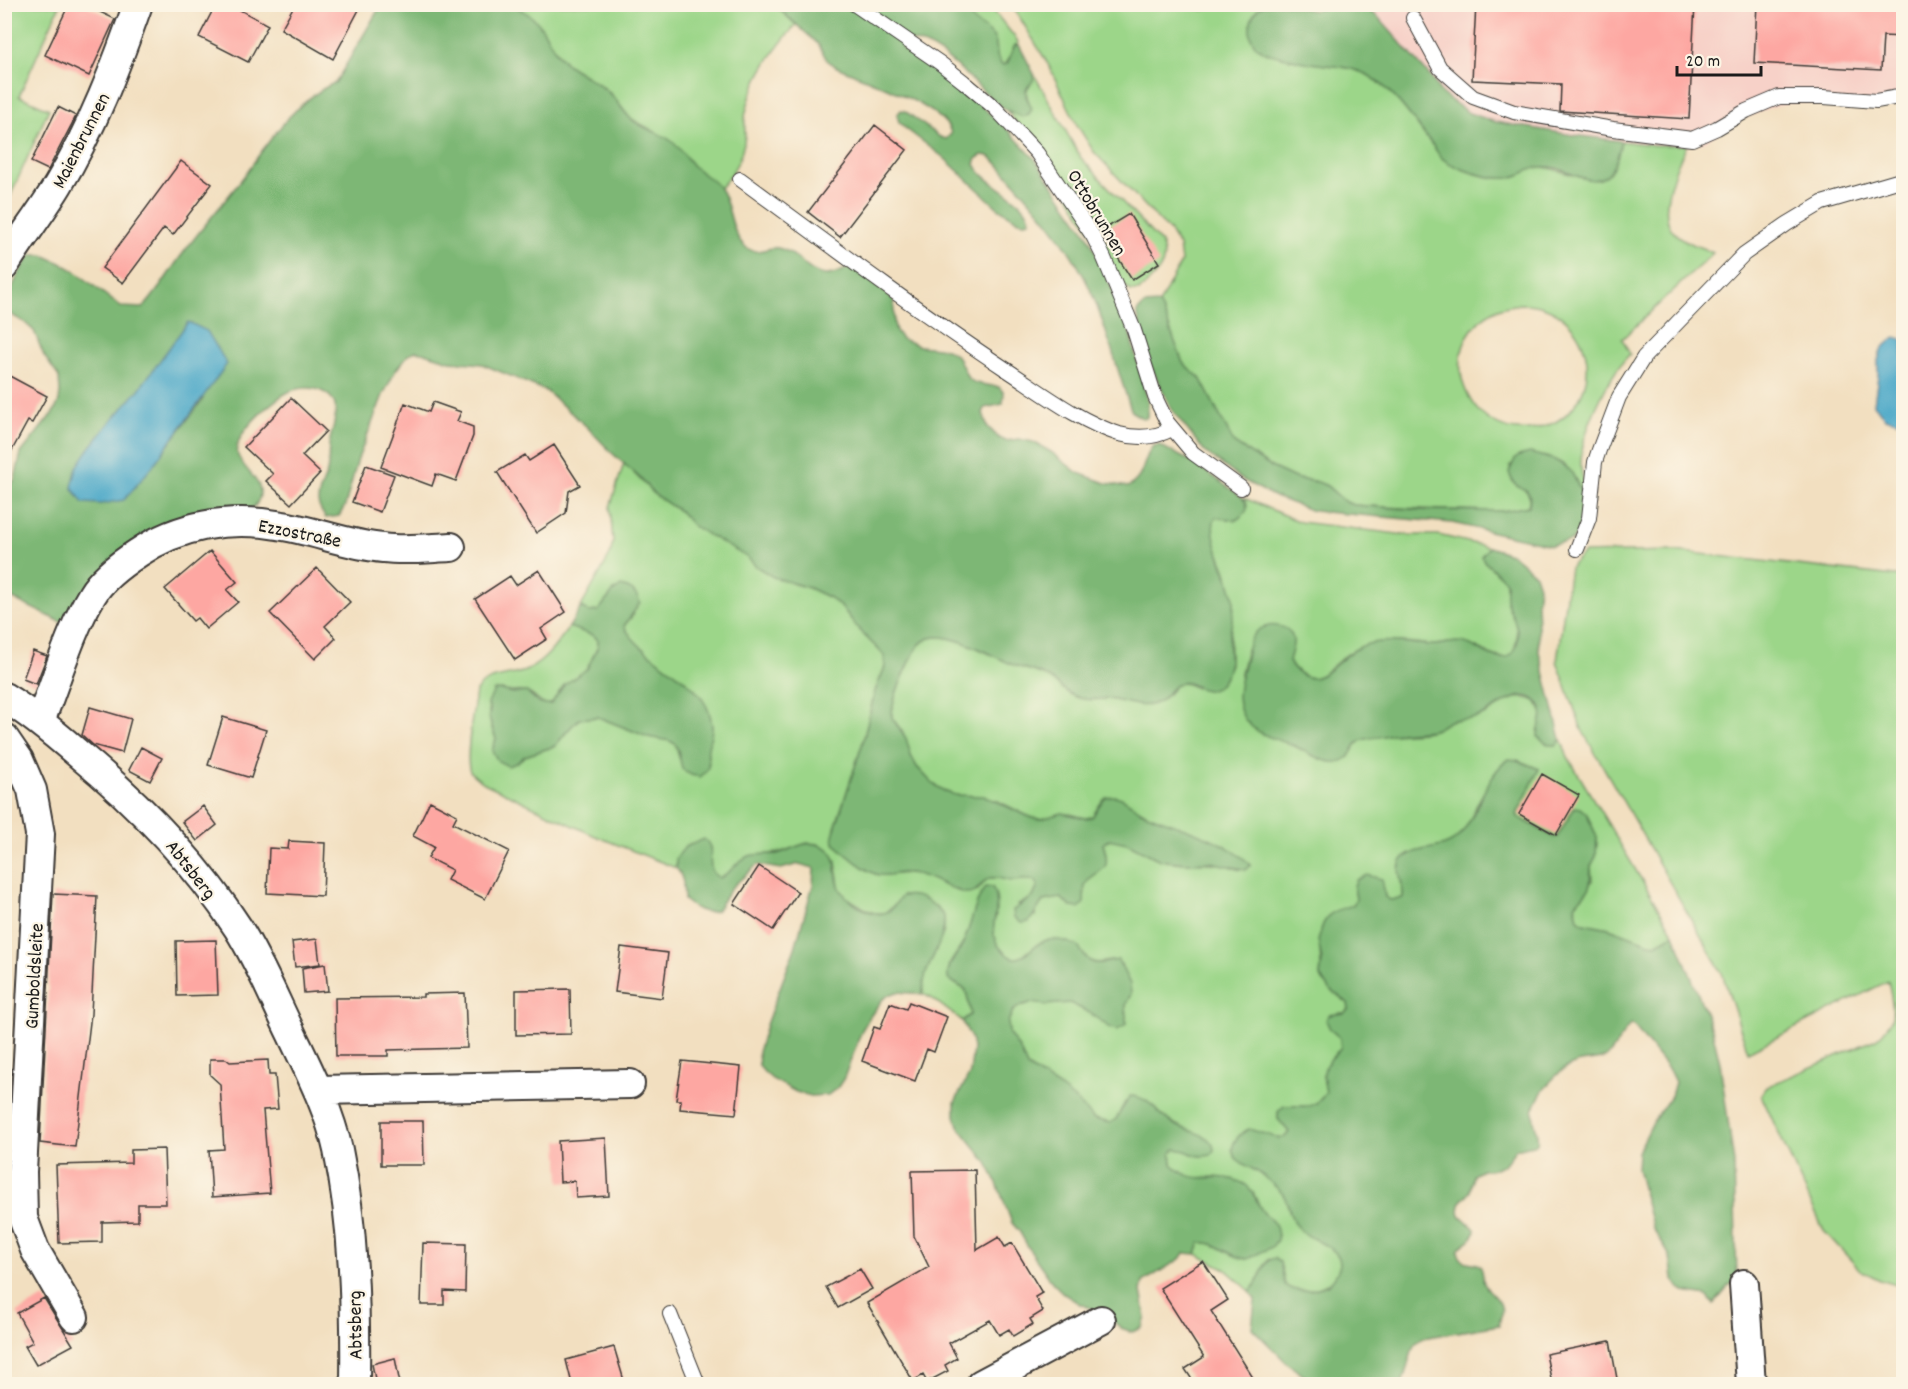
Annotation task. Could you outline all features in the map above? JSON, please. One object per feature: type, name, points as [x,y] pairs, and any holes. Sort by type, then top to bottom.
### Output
[{"type":"street","name":"Maienbrunnen","points":[[4,266],[58,184],[94,114],[114,70],[138,4]]},
{"type":"street","name":"Ezzostraße","points":[[40,721],[81,616],[92,594],[117,567],[147,547],[178,532],[210,524],[244,521],[278,525],[383,548],[451,547]]},
{"type":"street","name":"Abtsberg","points":[[4,697],[40,721],[140,806],[189,861],[237,928],[262,972],[318,1090],[337,1148],[349,1214],[356,1314],[355,1384]]},
{"type":"street","name":"Gumboldsleite","points":[[4,738],[19,760],[32,790],[40,834],[22,1161],[23,1218],[35,1250],[74,1317]]},
{"type":"street","points":[[318,1090],[630,1084]]},
{"type":"street","points":[[1744,1284],[1751,1384]]},
{"type":"street","points":[[981,1384],[1101,1320]]},
{"type":"lane","name":"Ottobrunnen","points":[[854,4],[964,82],[995,108],[1037,153],[1093,236],[1104,258],[1134,330],[1155,397],[1172,429],[1193,453],[1241,488]]},
{"type":"lane","points":[[1413,18],[1440,68],[1473,97],[1514,112],[1613,129],[1692,139],[1779,97],[1824,97],[1876,101],[1904,96]]},
{"type":"lane","points":[[740,179],[963,340],[1082,417],[1110,430],[1135,437],[1153,437],[1172,429]]},
{"type":"lane","points":[[1577,549],[1589,518],[1595,462],[1599,450],[1619,397],[1644,357],[1744,254],[1787,224],[1822,203],[1904,179]]},
{"type":"lane","points":[[670,1314],[698,1384]]},
{"type":"shaded area","points":[[1361,5],[1903,5],[1903,102],[1791,103],[1770,108],[1738,121],[1704,142],[1687,145],[1655,145],[1573,135],[1496,122],[1469,113],[1442,94],[1430,76],[1379,17]]},
{"type":"green space","points":[[5,4],[60,5],[19,96],[49,109],[5,208]]},
{"type":"green space","points":[[1181,4],[1203,10],[1220,5],[1264,5],[1261,6],[1266,52],[1301,61],[1348,68],[1372,77],[1396,99],[1443,159],[1476,174],[1505,178],[1542,167],[1582,178],[1598,179],[1611,170],[1621,141],[1655,145],[1687,145],[1670,187],[1668,221],[1672,230],[1680,238],[1713,253],[1622,339],[1630,354],[1613,376],[1597,406],[1585,438],[1581,470],[1586,502],[1567,467],[1547,457],[1525,455],[1519,456],[1510,467],[1513,482],[1529,495],[1528,506],[1505,511],[1489,511],[1353,505],[1344,501],[1327,486],[1314,481],[1297,479],[1271,467],[1234,443],[1200,378],[1183,363],[1159,304],[1181,262],[1179,246],[1171,233],[1094,152],[1077,125],[1048,64],[1012,5]],"holes":[[[1523,304],[1540,306],[1555,312],[1565,320],[1580,339],[1587,363],[1584,388],[1571,409],[1551,424],[1523,430],[1499,425],[1480,412],[1467,393],[1461,370],[1463,347],[1475,326],[1498,309]]]},
{"type":"green space","points":[[1284,4],[1319,10],[1327,5],[1361,5],[1378,17],[1430,76],[1442,94],[1469,113],[1496,122],[1621,141],[1616,161],[1608,174],[1592,180],[1548,167],[1535,168],[1508,178],[1484,176],[1449,163],[1441,157],[1388,90],[1371,77],[1347,68],[1305,62],[1270,54],[1259,49],[1253,42],[1250,24],[1255,13],[1264,5]]},
{"type":"green space","points":[[381,5],[513,5],[536,21],[563,61],[604,89],[634,121],[674,143],[694,167],[719,187],[737,235],[747,248],[755,251],[774,248],[784,250],[812,270],[825,275],[856,267],[894,300],[894,323],[902,339],[920,346],[947,349],[958,357],[968,378],[975,383],[999,387],[1004,393],[1003,404],[985,408],[983,413],[987,426],[999,438],[1006,441],[1019,439],[1033,442],[1051,452],[1078,473],[1106,483],[1128,487],[1138,478],[1153,446],[1159,445],[1192,462],[1242,497],[1247,507],[1243,515],[1236,520],[1216,517],[1213,524],[1216,545],[1234,599],[1229,640],[1229,667],[1225,678],[1216,688],[1205,690],[1180,683],[1160,701],[1147,705],[1107,699],[1083,699],[1071,695],[1041,674],[1011,664],[960,641],[939,637],[926,640],[916,649],[897,691],[892,718],[906,738],[917,767],[933,784],[946,792],[955,795],[984,796],[1032,818],[1041,819],[1062,813],[1085,818],[1092,817],[1103,800],[1110,796],[1118,797],[1143,812],[1227,847],[1251,865],[1246,870],[1211,862],[1186,863],[1160,860],[1127,843],[1109,839],[1103,844],[1106,854],[1105,866],[1086,884],[1084,903],[1079,908],[1071,907],[1061,898],[1043,901],[1029,922],[1021,923],[1014,917],[1013,910],[1033,897],[1038,886],[1036,881],[991,878],[984,881],[976,891],[964,893],[918,874],[879,875],[862,866],[834,843],[833,835],[863,742],[875,691],[885,667],[884,655],[832,599],[809,588],[773,577],[757,567],[747,557],[693,526],[681,512],[655,495],[587,427],[546,391],[482,364],[450,361],[415,351],[408,355],[396,370],[383,395],[358,459],[345,506],[339,516],[326,518],[318,502],[328,469],[329,445],[336,414],[333,400],[328,394],[319,390],[296,389],[267,407],[249,426],[238,444],[239,458],[260,489],[260,496],[253,508],[242,512],[216,513],[206,517],[65,624],[5,595],[4,495],[15,479],[21,453],[55,410],[60,392],[59,377],[44,356],[34,331],[5,311],[12,289],[27,261],[31,255],[43,255],[75,271],[121,307],[143,308],[191,242],[284,123],[308,100],[336,82]],"holes":[[[137,392],[203,399],[152,467],[89,449]]]},
{"type":"green space","points":[[513,5],[775,5],[796,25],[772,55],[759,77],[745,115],[745,135],[740,157],[734,170],[720,188],[693,166],[670,140],[630,118],[602,86],[566,64],[529,15]]},
{"type":"green space","points":[[775,5],[969,5],[975,21],[994,38],[998,59],[1002,65],[1007,64],[1015,45],[1019,45],[1034,74],[1033,81],[1026,89],[1026,96],[1032,109],[1023,117],[1006,110],[954,64],[930,47],[905,41],[901,45],[902,50],[919,56],[948,76],[1009,131],[1035,159],[1088,236],[1126,320],[1148,401],[1147,417],[1144,419],[1132,412],[1101,318],[1080,269],[1059,236],[996,162],[989,156],[982,155],[977,158],[975,164],[988,179],[1022,205],[1030,221],[1019,221],[998,208],[943,157],[905,128],[899,122],[897,115],[901,110],[905,111],[946,139],[951,134],[946,124],[935,114],[901,94],[835,66],[827,60],[818,44]]},
{"type":"green space","points":[[969,5],[989,5],[1017,40],[1019,45],[1015,45],[1005,66],[998,60],[987,32],[971,17]]},
{"type":"green space","points":[[1034,74],[1081,158],[1161,243],[1164,251],[1162,264],[1155,276],[1139,291],[1131,291],[1123,285],[1046,157],[1006,110],[1023,117],[1029,102],[1027,90]]},
{"type":"green space","points":[[1159,304],[1183,363],[1200,378],[1234,443],[1271,467],[1297,479],[1318,482],[1327,486],[1344,501],[1353,505],[1423,510],[1503,511],[1529,506],[1530,496],[1526,490],[1517,486],[1509,472],[1515,459],[1530,453],[1555,460],[1571,471],[1586,502],[1582,529],[1571,541],[1551,545],[1452,523],[1313,511],[1275,497],[1241,479],[1204,451],[1172,410],[1148,360],[1137,312],[1144,305]]},
{"type":"green space","points":[[624,463],[655,495],[681,512],[693,526],[747,557],[757,567],[832,599],[884,655],[885,667],[875,691],[863,742],[835,828],[834,843],[875,874],[915,873],[963,892],[978,890],[990,878],[1036,881],[1038,886],[1033,897],[1018,905],[1035,916],[1037,908],[1043,901],[1061,898],[1071,907],[1085,893],[1084,887],[1105,865],[1106,853],[1103,844],[1108,840],[1114,839],[1130,844],[1161,860],[1219,864],[1240,870],[1121,798],[1099,806],[1092,817],[1085,818],[1070,814],[1041,819],[1032,818],[996,800],[955,795],[933,784],[917,767],[903,732],[892,718],[893,704],[899,685],[922,643],[930,638],[939,637],[960,641],[1011,664],[1045,676],[1071,695],[1079,698],[1149,705],[1162,700],[1177,685],[1182,683],[1196,688],[1230,666],[1232,592],[1212,530],[1215,517],[1236,520],[1243,513],[1247,503],[1242,497],[1300,522],[1406,535],[1438,535],[1489,547],[1481,556],[1506,581],[1507,603],[1516,625],[1517,639],[1513,653],[1506,658],[1500,657],[1459,642],[1435,645],[1393,642],[1351,651],[1326,672],[1309,678],[1299,673],[1289,662],[1293,641],[1287,632],[1275,626],[1264,627],[1247,649],[1240,676],[1255,730],[1313,756],[1355,746],[1360,741],[1369,738],[1434,730],[1450,721],[1486,714],[1509,700],[1521,698],[1536,701],[1542,716],[1538,731],[1557,745],[1561,739],[1568,757],[1674,934],[1656,944],[1649,943],[1609,928],[1584,923],[1578,919],[1575,905],[1592,881],[1591,866],[1596,856],[1597,837],[1586,813],[1561,831],[1558,837],[1518,817],[1517,814],[1539,769],[1517,760],[1487,788],[1459,837],[1446,845],[1416,852],[1404,858],[1399,867],[1403,898],[1390,900],[1385,897],[1383,884],[1354,886],[1356,899],[1353,905],[1328,916],[1319,940],[1320,977],[1333,992],[1348,1003],[1349,1009],[1345,1013],[1337,1013],[1330,1029],[1340,1038],[1341,1047],[1326,1065],[1323,1076],[1326,1092],[1317,1103],[1307,1106],[1284,1106],[1278,1112],[1278,1119],[1289,1132],[1285,1137],[1279,1138],[1249,1130],[1236,1158],[1267,1179],[1283,1194],[1296,1224],[1309,1236],[1336,1252],[1340,1262],[1339,1271],[1326,1285],[1315,1289],[1294,1289],[1285,1285],[1282,1270],[1269,1259],[1250,1291],[1224,1268],[1196,1254],[1200,1243],[1218,1246],[1235,1256],[1247,1259],[1270,1247],[1278,1235],[1253,1192],[1228,1179],[1190,1178],[1180,1173],[1172,1164],[1171,1152],[1175,1149],[1183,1149],[1192,1154],[1201,1135],[1169,1120],[1153,1106],[1125,1102],[1116,1119],[1110,1123],[1094,1119],[1062,1089],[1027,1067],[1020,1050],[1009,1034],[1008,1022],[1013,1011],[1030,1003],[1070,1003],[1090,1013],[1109,1027],[1126,1011],[1126,1004],[1131,993],[1121,964],[1113,961],[1093,962],[1075,946],[1056,940],[1044,941],[1020,958],[1014,958],[998,946],[994,938],[996,915],[977,905],[964,942],[949,965],[954,983],[966,990],[971,1014],[962,1021],[923,994],[924,978],[944,931],[944,916],[934,905],[893,906],[884,913],[874,913],[864,908],[846,897],[839,887],[836,861],[832,854],[820,844],[807,843],[778,853],[750,856],[720,878],[711,869],[711,848],[692,843],[681,854],[676,868],[593,835],[484,783],[471,773],[468,756],[476,691],[492,679],[521,673],[540,662],[551,652],[569,627],[589,633],[598,640],[597,651],[588,668],[551,704],[541,703],[527,693],[501,690],[488,704],[491,726],[496,739],[493,745],[516,763],[525,756],[555,746],[580,719],[598,717],[648,737],[670,740],[675,744],[680,760],[709,763],[707,749],[712,725],[705,705],[696,692],[645,651],[634,639],[624,626],[634,614],[614,591],[598,611],[589,612],[581,607],[610,555],[613,542],[610,507]]},
{"type":"green space","points":[[1489,547],[1513,555],[1535,574],[1539,586],[1537,602],[1539,652],[1561,739],[1557,745],[1549,745],[1538,737],[1542,710],[1530,697],[1522,696],[1472,719],[1452,720],[1435,729],[1395,733],[1362,740],[1346,759],[1340,762],[1320,759],[1266,735],[1255,729],[1244,718],[1238,703],[1241,678],[1251,638],[1260,629],[1266,627],[1278,626],[1288,630],[1293,640],[1289,662],[1298,672],[1307,677],[1323,674],[1356,649],[1374,642],[1433,645],[1461,642],[1498,658],[1509,656],[1516,647],[1518,635],[1506,600],[1506,581],[1481,556]]},
{"type":"green space","points":[[1674,551],[1903,577],[1903,1287],[1880,1280],[1860,1270],[1824,1231],[1761,1095],[1766,1087],[1876,1039],[1891,1019],[1892,1006],[1888,981],[1748,1052],[1722,973],[1582,730],[1557,661],[1570,567],[1584,553]]},
{"type":"green space","points":[[621,586],[633,592],[640,603],[624,626],[646,651],[687,682],[708,708],[712,728],[707,770],[700,777],[691,775],[682,769],[675,744],[648,737],[598,717],[579,719],[555,746],[525,756],[508,766],[498,761],[492,751],[496,739],[489,717],[488,704],[494,690],[512,693],[527,692],[540,704],[551,704],[564,685],[587,669],[598,646],[598,640],[594,636],[569,627],[581,607],[589,612],[598,611]]},
{"type":"green space","points":[[1509,759],[1539,769],[1517,814],[1518,817],[1553,837],[1557,837],[1575,807],[1580,808],[1586,813],[1597,837],[1596,856],[1591,866],[1590,888],[1575,905],[1578,919],[1584,923],[1609,928],[1649,943],[1656,944],[1674,934],[1712,1029],[1720,1063],[1734,1163],[1737,1281],[1729,1286],[1714,1304],[1707,1296],[1684,1292],[1673,1278],[1670,1256],[1653,1229],[1637,1169],[1638,1152],[1654,1120],[1671,1096],[1675,1082],[1669,1070],[1631,1024],[1613,1051],[1606,1057],[1574,1064],[1556,1076],[1545,1088],[1534,1108],[1537,1144],[1516,1149],[1504,1165],[1496,1169],[1482,1170],[1473,1175],[1470,1192],[1461,1201],[1460,1215],[1475,1229],[1472,1238],[1460,1248],[1459,1255],[1463,1260],[1481,1267],[1484,1283],[1501,1306],[1499,1325],[1422,1338],[1414,1345],[1402,1384],[1366,1384],[1353,1379],[1342,1384],[1319,1384],[1288,1364],[1252,1328],[1255,1300],[1250,1291],[1267,1262],[1275,1258],[1280,1262],[1285,1285],[1290,1288],[1301,1291],[1324,1286],[1329,1284],[1337,1272],[1340,1263],[1338,1256],[1333,1250],[1295,1225],[1284,1196],[1262,1175],[1238,1160],[1233,1154],[1233,1145],[1241,1134],[1249,1129],[1278,1138],[1285,1137],[1289,1132],[1278,1119],[1278,1112],[1284,1106],[1307,1106],[1317,1103],[1326,1092],[1323,1076],[1326,1065],[1341,1047],[1340,1038],[1330,1029],[1326,1020],[1329,1015],[1344,1013],[1349,1009],[1348,1003],[1328,988],[1320,976],[1322,961],[1318,940],[1328,916],[1353,905],[1356,899],[1354,886],[1356,880],[1367,875],[1382,879],[1385,897],[1390,900],[1403,898],[1399,867],[1404,858],[1417,851],[1439,847],[1459,836],[1471,818],[1487,785]]},
{"type":"green space","points":[[704,839],[710,848],[712,870],[720,878],[749,856],[777,854],[811,843],[830,851],[835,861],[840,888],[848,899],[862,908],[870,912],[884,913],[890,910],[902,896],[908,895],[925,900],[944,916],[942,936],[926,974],[923,994],[897,992],[882,1000],[862,1030],[844,1078],[828,1095],[811,1096],[796,1092],[772,1079],[759,1066],[758,1052],[795,948],[813,885],[814,868],[799,864],[781,869],[757,865],[731,888],[716,911],[703,911],[684,900],[683,882],[676,868],[676,858],[685,847]]},
{"type":"green space","points":[[985,887],[992,887],[995,893],[997,900],[994,934],[999,947],[1010,957],[1021,957],[1047,940],[1063,941],[1078,947],[1090,961],[1100,963],[1118,960],[1130,984],[1131,994],[1126,1004],[1126,1024],[1117,1030],[1070,1003],[1046,1005],[1030,1003],[1013,1011],[1008,1022],[1009,1034],[1020,1050],[1027,1067],[1062,1089],[1094,1119],[1110,1123],[1116,1119],[1130,1096],[1137,1097],[1148,1102],[1172,1123],[1207,1138],[1214,1147],[1211,1155],[1200,1156],[1175,1149],[1171,1153],[1172,1164],[1190,1176],[1226,1178],[1246,1185],[1261,1210],[1276,1228],[1277,1240],[1272,1247],[1247,1259],[1235,1256],[1218,1246],[1200,1243],[1196,1254],[1184,1253],[1180,1259],[1143,1282],[1141,1291],[1146,1318],[1142,1328],[1132,1332],[1121,1328],[1104,1313],[1080,1304],[1064,1294],[1052,1282],[1012,1223],[986,1161],[958,1126],[955,1102],[970,1073],[973,1048],[971,1038],[962,1021],[971,1014],[966,990],[948,979],[948,974],[962,946],[978,900]]},
{"type":"water","points":[[188,322],[207,331],[227,364],[152,467],[124,500],[101,504],[83,503],[72,487],[77,467],[113,419],[137,392]]},
{"type":"water","points":[[1896,337],[1903,340],[1904,421],[1901,422],[1885,418],[1874,404],[1878,360],[1882,348]]},
{"type":"building","points":[[69,4],[83,4],[115,19],[89,76],[45,55]]},
{"type":"building","points":[[216,4],[229,4],[268,25],[248,62],[199,37]]},
{"type":"building","points":[[295,4],[362,4],[333,59],[281,29]]},
{"type":"building","points":[[1476,4],[1695,4],[1689,119],[1560,111],[1561,84],[1472,80]]},
{"type":"building","points":[[1757,4],[1904,4],[1904,37],[1883,36],[1881,70],[1754,63]]},
{"type":"building","points":[[58,107],[76,116],[48,170],[31,162]]},
{"type":"building","points":[[875,125],[907,150],[840,237],[808,212]]},
{"type":"building","points":[[181,161],[212,184],[173,235],[164,228],[123,283],[102,268]]},
{"type":"building","points":[[1129,214],[1159,263],[1132,280],[1101,231]]},
{"type":"building","points":[[4,373],[47,396],[32,423],[28,421],[4,465]]},
{"type":"building","points":[[291,398],[326,431],[302,456],[320,473],[291,504],[266,481],[273,474],[244,447]]},
{"type":"building","points":[[433,402],[461,412],[457,421],[473,427],[473,436],[456,481],[436,474],[432,486],[381,467],[405,403],[429,412]]},
{"type":"building","points":[[554,445],[580,485],[569,491],[566,513],[536,533],[497,472],[525,455],[529,461]]},
{"type":"building","points":[[366,465],[394,475],[380,512],[352,502]]},
{"type":"building","points":[[210,551],[237,582],[227,590],[238,602],[206,629],[197,618],[193,621],[165,589]]},
{"type":"building","points":[[317,568],[350,602],[325,626],[336,638],[315,659],[270,613]]},
{"type":"building","points":[[539,570],[566,612],[541,629],[547,639],[515,660],[475,599],[510,576],[516,585]]},
{"type":"building","points":[[33,651],[47,656],[36,684],[23,679]]},
{"type":"building","points":[[90,707],[131,719],[122,753],[93,745],[82,735]]},
{"type":"building","points":[[223,717],[266,730],[251,778],[208,765]]},
{"type":"building","points":[[141,747],[162,758],[150,781],[129,770]]},
{"type":"building","points":[[1542,774],[1579,795],[1556,835],[1519,814]]},
{"type":"building","points":[[430,801],[457,815],[453,823],[509,851],[485,899],[447,880],[452,870],[428,858],[434,847],[413,836]]},
{"type":"building","points":[[203,806],[217,825],[197,841],[182,822]]},
{"type":"building","points":[[289,841],[325,843],[323,896],[267,893],[269,848],[288,849]]},
{"type":"building","points":[[759,866],[798,892],[773,930],[734,904]]},
{"type":"building","points":[[53,894],[97,896],[91,1014],[75,1147],[40,1143]]},
{"type":"building","points":[[317,939],[320,964],[295,967],[292,942]]},
{"type":"building","points":[[216,940],[218,995],[177,996],[176,941]]},
{"type":"building","points":[[621,947],[668,953],[662,998],[615,992]]},
{"type":"building","points":[[325,964],[328,991],[304,993],[302,968]]},
{"type":"building","points":[[570,989],[571,1034],[516,1035],[516,990]]},
{"type":"building","points":[[465,993],[467,1048],[388,1050],[388,1056],[336,1056],[335,998],[423,997],[423,994]]},
{"type":"building","points":[[909,1002],[947,1017],[934,1052],[927,1049],[915,1081],[862,1061],[874,1027],[880,1029],[890,1003],[906,1009]]},
{"type":"building","points":[[210,1059],[226,1059],[230,1062],[268,1060],[269,1075],[275,1075],[278,1109],[263,1110],[270,1193],[212,1197],[209,1150],[224,1149],[220,1084],[210,1075]]},
{"type":"building","points":[[682,1061],[741,1067],[736,1114],[680,1109],[681,1100],[676,1100]]},
{"type":"building","points":[[381,1121],[423,1121],[424,1165],[381,1165]]},
{"type":"building","points":[[606,1138],[609,1196],[576,1198],[575,1181],[560,1182],[558,1141]]},
{"type":"building","points":[[164,1149],[166,1204],[138,1204],[138,1221],[102,1222],[102,1242],[59,1243],[56,1165],[131,1163],[131,1150]]},
{"type":"building","points":[[975,1170],[977,1250],[999,1237],[1005,1247],[1012,1243],[1042,1293],[1035,1297],[1043,1311],[1030,1319],[1033,1324],[1013,1336],[1009,1329],[999,1335],[990,1320],[949,1343],[957,1358],[945,1365],[948,1371],[927,1382],[923,1375],[913,1381],[867,1303],[929,1267],[914,1236],[912,1171]]},
{"type":"building","points":[[423,1243],[466,1244],[465,1292],[444,1291],[444,1305],[421,1305]]},
{"type":"building","points":[[1203,1261],[1228,1300],[1211,1311],[1257,1384],[1195,1384],[1185,1369],[1204,1357],[1160,1288]]},
{"type":"building","points":[[860,1269],[872,1289],[838,1308],[826,1287]]},
{"type":"building","points":[[44,1298],[73,1345],[36,1365],[25,1346],[33,1342],[17,1313]]},
{"type":"building","points":[[1610,1341],[1618,1384],[1552,1384],[1546,1354]]},
{"type":"building","points":[[614,1347],[625,1384],[572,1384],[566,1360]]},
{"type":"building","points":[[395,1358],[400,1384],[376,1384],[372,1364]]}]
